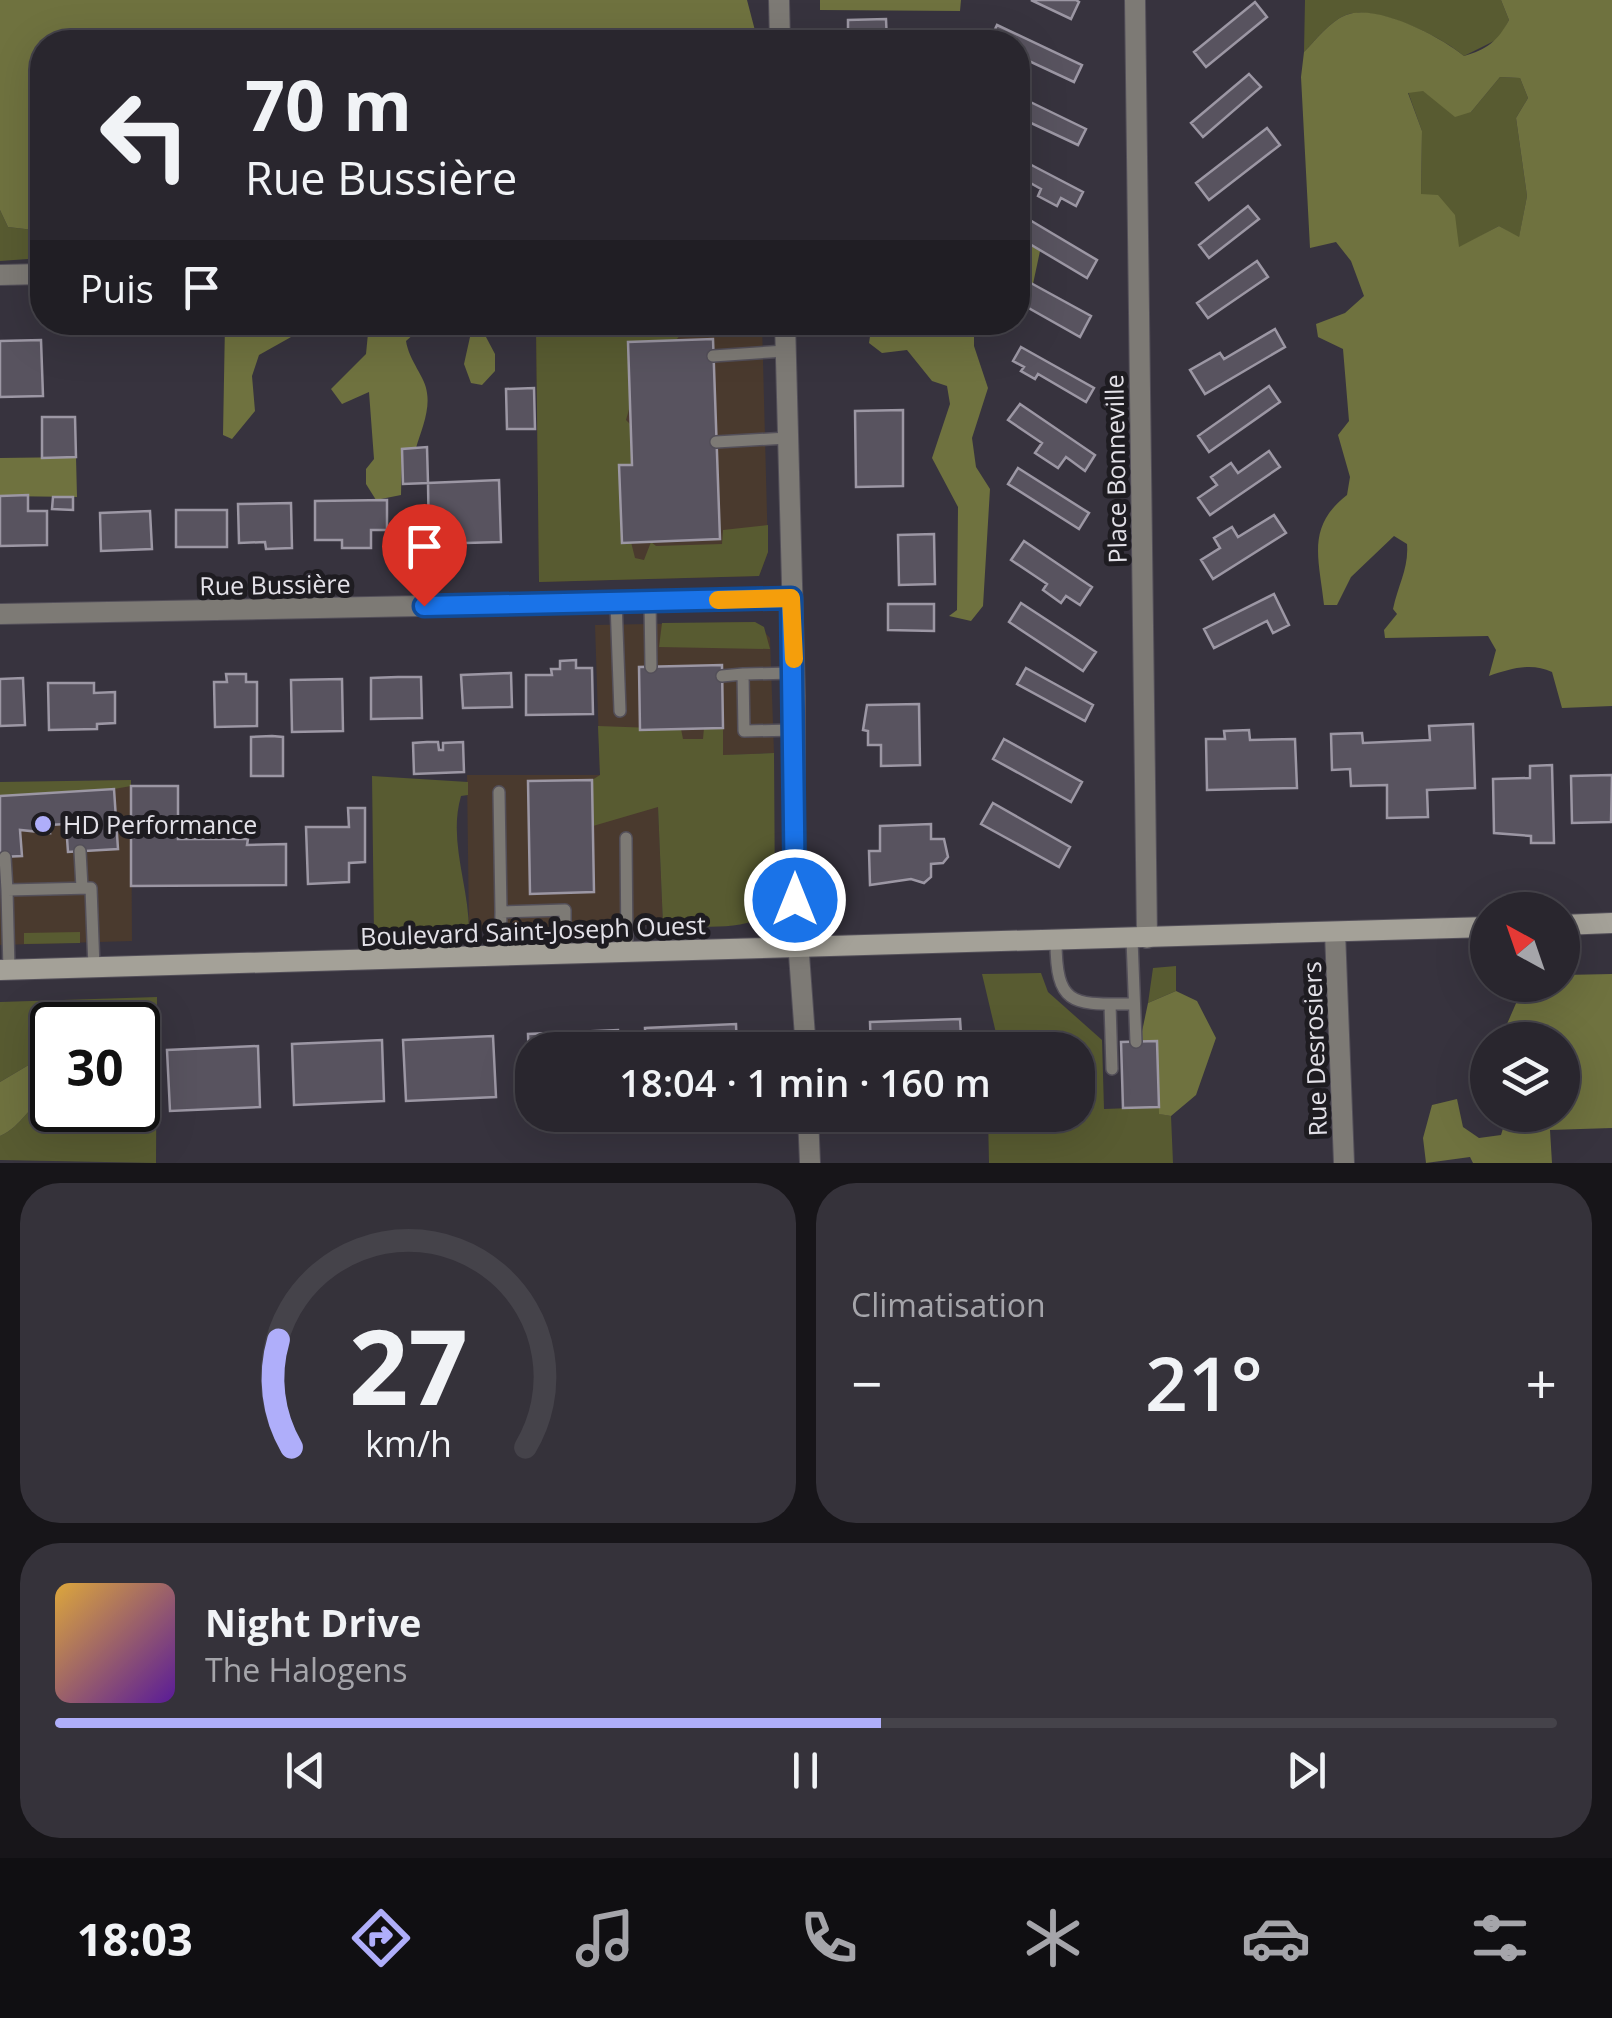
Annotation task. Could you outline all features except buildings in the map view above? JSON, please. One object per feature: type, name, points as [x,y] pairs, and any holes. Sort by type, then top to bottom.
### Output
[{"type":"street","points":[[779,0],[780,30]]},
{"type":"street","name":"Place Bonneville","points":[[1132,939],[1135,0]]},
{"type":"street","points":[[0,275],[30,274]]},
{"type":"street","points":[[785,335],[797,948],[804,1032]]},
{"type":"street","name":"Rue Bussière","points":[[0,614],[791,598]]},
{"type":"street","points":[[1580,925],[1612,924]]},
{"type":"street","name":"Boulevard Saint-Joseph Ouest","points":[[5,970],[1470,928]]},
{"type":"street","name":"Rue Desrosiers","points":[[1335,932],[1344,1163]]},
{"type":"street","points":[[809,1132],[810,1163]]},
{"type":"lane","points":[[714,356],[786,351]]},
{"type":"lane","points":[[716,442],[787,438]]},
{"type":"lane","points":[[650,601],[652,667]]},
{"type":"lane","points":[[616,602],[620,710]]},
{"type":"lane","points":[[743,674],[744,731],[795,730]]},
{"type":"lane","points":[[722,676],[794,674]]},
{"type":"lane","points":[[499,792],[500,956]]},
{"type":"lane","points":[[626,838],[627,953]]},
{"type":"lane","points":[[80,852],[82,888]]},
{"type":"lane","points":[[5,857],[5,970]]},
{"type":"lane","points":[[7,890],[91,888],[94,968]]},
{"type":"lane","points":[[542,894],[543,911]]},
{"type":"lane","points":[[501,912],[564,910],[565,955]]},
{"type":"lane","points":[[1132,939],[1136,1042]]},
{"type":"lane","points":[[1056,941],[1060,988],[1069,998],[1084,1004],[1134,1004]]},
{"type":"lane","points":[[1110,1004],[1112,1070]]},
{"type":"shaded area","points":[[536,335],[762,335],[768,552],[759,576],[539,582]]},
{"type":"shaded area","points":[[755,622],[770,638],[774,753],[656,758],[663,925],[469,931],[467,775],[600,775],[595,625]]},
{"type":"shaded area","points":[[131,780],[132,941],[0,945],[0,783]]},
{"type":"green space","points":[[0,0],[747,0],[755,30],[30,30],[30,230],[8,227],[0,210]]},
{"type":"green space","points":[[820,0],[961,0],[960,11],[820,10]]},
{"type":"green space","points":[[1305,0],[1501,0],[1509,20],[1500,38],[1464,56],[1407,24],[1358,13],[1334,22],[1304,52]]},
{"type":"green space","points":[[1501,0],[1612,0],[1612,706],[1562,708],[1552,672],[1536,667],[1489,676],[1496,650],[1488,636],[1385,638],[1384,630],[1397,614],[1393,609],[1407,553],[1407,544],[1394,536],[1351,577],[1337,605],[1324,605],[1318,544],[1325,519],[1347,495],[1350,477],[1338,435],[1349,421],[1343,349],[1318,337],[1316,324],[1345,313],[1364,296],[1351,261],[1336,242],[1310,248],[1301,77],[1304,52],[1334,22],[1359,12],[1407,24],[1440,39],[1464,56],[1491,44],[1509,20]],"holes":[[[1500,77],[1520,78],[1528,98],[1516,118],[1527,196],[1519,237],[1499,226],[1459,247],[1455,215],[1438,195],[1421,194],[1422,131],[1408,93],[1423,91],[1455,117],[1471,112]]]},
{"type":"green space","points":[[1500,77],[1520,78],[1528,98],[1516,118],[1527,196],[1519,238],[1499,226],[1459,248],[1421,194],[1422,131],[1408,92],[1422,90],[1444,105],[1471,112]]},
{"type":"green space","points":[[0,210],[8,227],[30,230],[30,259],[0,261]]},
{"type":"green space","points":[[1030,245],[1040,251],[1033,284],[1030,282]]},
{"type":"green space","points":[[225,335],[295,335],[259,355],[252,376],[255,411],[232,439],[223,435]]},
{"type":"green space","points":[[368,335],[415,335],[406,341],[428,400],[416,448],[402,449],[401,495],[376,500],[366,484],[366,469],[374,459],[369,392],[342,404],[331,389],[366,354]]},
{"type":"green space","points":[[470,335],[487,335],[495,354],[495,371],[482,385],[471,383],[464,364]]},
{"type":"green space","points":[[536,335],[680,335],[676,340],[629,342],[630,406],[626,420],[631,425],[632,465],[619,466],[622,542],[631,542],[635,558],[644,560],[651,542],[656,546],[722,544],[723,530],[768,525],[768,552],[759,576],[539,582]]},
{"type":"green space","points":[[870,335],[974,335],[988,388],[972,438],[976,467],[990,489],[983,606],[971,621],[949,616],[957,610],[958,507],[932,458],[950,404],[947,386],[932,381],[907,350],[882,353],[869,343]]},
{"type":"green space","points":[[76,457],[77,497],[0,496],[0,458]]},
{"type":"green space","points":[[755,622],[764,627],[770,649],[659,647],[662,623]]},
{"type":"green space","points":[[598,726],[681,729],[683,739],[703,739],[704,728],[723,728],[723,755],[774,753],[775,902],[767,913],[756,920],[725,926],[663,925],[658,807],[593,826],[592,780],[600,775]]},
{"type":"green space","points":[[372,776],[468,782],[468,795],[461,796],[457,830],[469,931],[374,934]]},
{"type":"green space","points":[[131,780],[131,786],[114,789],[0,796],[0,782]]},
{"type":"green space","points":[[80,932],[80,943],[24,944],[24,933]]},
{"type":"green space","points":[[1176,966],[1176,991],[1148,1003],[1153,968]]},
{"type":"green space","points":[[1041,973],[1048,992],[1093,1032],[996,1032],[982,974]]},
{"type":"green space","points":[[1612,974],[1612,1128],[1580,1129],[1580,1022],[1508,1022],[1517,1002],[1580,1002],[1580,975]]},
{"type":"green space","points":[[1176,991],[1197,1001],[1216,1038],[1196,1095],[1171,1116],[1159,1114],[1157,1041],[1140,1041],[1148,1003]]},
{"type":"green space","points":[[157,997],[157,1002],[30,1002],[30,1065],[0,1082],[0,1002]]},
{"type":"green space","points":[[1095,1034],[1102,1040],[1104,1109],[1159,1107],[1160,1114],[1171,1116],[1173,1163],[989,1163],[988,1132],[1095,1132]]},
{"type":"green space","points":[[30,1065],[30,1110],[0,1136],[0,1082]]},
{"type":"green space","points":[[1457,1099],[1463,1127],[1479,1138],[1550,1132],[1552,1163],[1473,1163],[1470,1157],[1426,1163],[1423,1138],[1432,1105]]},
{"type":"green space","points":[[30,1110],[30,1132],[156,1132],[156,1163],[0,1160],[0,1136]]},
{"type":"slow traffic","points":[[718,600],[791,598],[794,659]]},
{"type":"place","name":"HD Performance","points":[[43,824]]},
{"type":"route","points":[[424,606],[791,598],[795,900]]}]
